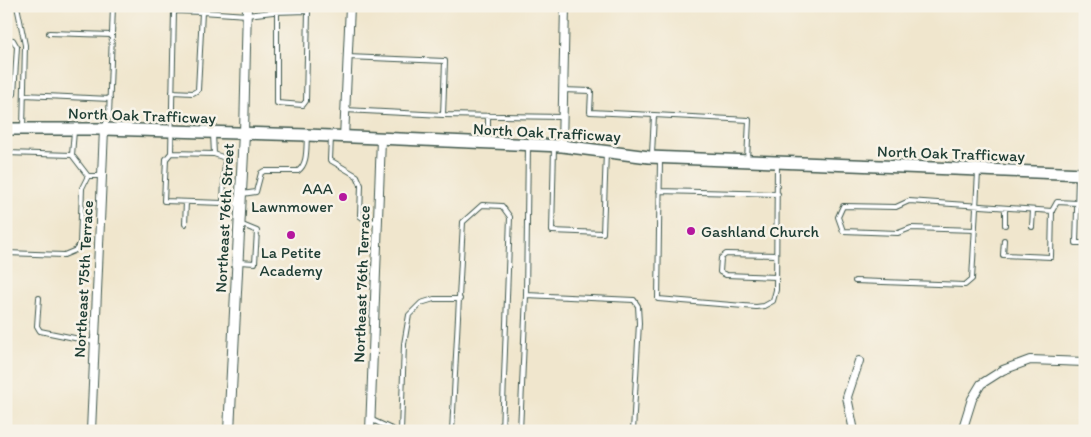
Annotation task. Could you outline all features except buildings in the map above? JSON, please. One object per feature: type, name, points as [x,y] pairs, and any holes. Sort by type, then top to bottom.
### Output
[{"type":"main road","name":"North Oak Trafficway","points":[[6,129],[74,128],[307,135],[558,146],[656,157],[1081,174]]},
{"type":"street","points":[[344,138],[350,6]]},
{"type":"street","points":[[558,146],[562,117],[565,6]]},
{"type":"street","name":"Northeast 76th Street","points":[[229,431],[244,134],[247,10]]},
{"type":"street","name":"Northeast 75th Terrace","points":[[90,431],[104,129]]},
{"type":"street","name":"Northeast 76th Terrace","points":[[370,431],[381,139]]},
{"type":"street","points":[[962,431],[972,399],[981,384],[1003,370],[1030,360],[1085,362]]},
{"type":"street","points":[[854,431],[847,397],[859,361]]},
{"type":"lane","points":[[18,6],[25,45],[23,129]]},
{"type":"lane","points":[[104,129],[109,116],[113,6]]},
{"type":"lane","points":[[172,92],[193,93],[198,90],[202,6]]},
{"type":"lane","points":[[274,6],[275,12],[277,103],[281,105],[303,105],[306,101],[308,11],[275,12],[247,10],[202,12],[175,9],[170,131],[171,153],[166,160],[164,201],[223,203],[240,199],[256,192],[261,174],[264,171],[298,171],[302,169],[307,135]]},
{"type":"lane","points":[[49,33],[112,35]]},
{"type":"lane","points":[[6,40],[13,40],[17,47],[14,94],[6,94]]},
{"type":"lane","points":[[348,57],[445,61],[443,114]]},
{"type":"lane","points":[[562,90],[590,91],[590,112],[749,120],[746,161]]},
{"type":"lane","points":[[24,95],[110,99]]},
{"type":"lane","points":[[345,110],[562,117]]},
{"type":"lane","points":[[488,115],[488,144]]},
{"type":"lane","points":[[654,116],[659,191],[658,299],[764,306],[773,301],[776,290],[778,162]]},
{"type":"lane","points":[[74,128],[72,155],[88,176]]},
{"type":"lane","points":[[213,133],[214,154]]},
{"type":"lane","points":[[331,137],[330,160],[353,172],[361,185],[360,216],[367,221],[377,222]]},
{"type":"lane","points":[[520,431],[526,295],[528,145]]},
{"type":"lane","points":[[558,146],[552,231],[603,233],[606,150]]},
{"type":"lane","points":[[6,153],[72,155]]},
{"type":"lane","points":[[171,153],[214,154],[224,158],[223,203]]},
{"type":"lane","points":[[855,281],[965,285],[972,279],[979,170]]},
{"type":"lane","points":[[1081,174],[1077,203],[1076,243],[1085,243]]},
{"type":"lane","points":[[88,176],[102,176]]},
{"type":"lane","points":[[6,253],[64,255],[76,250],[80,244],[82,188],[88,176]]},
{"type":"lane","points":[[659,191],[778,194]]},
{"type":"lane","points":[[975,230],[911,228],[898,233],[842,231],[838,217],[843,206],[896,207],[909,201],[977,204],[1052,211]]},
{"type":"lane","points":[[185,224],[186,202]]},
{"type":"lane","points":[[1004,240],[1003,255],[1031,254],[1051,257],[1052,211],[1057,202],[1077,203]]},
{"type":"lane","points":[[452,431],[463,222],[482,206],[502,206],[510,217],[502,431]]},
{"type":"lane","points":[[1005,208],[1005,225]]},
{"type":"lane","points":[[1032,227],[1033,210]]},
{"type":"lane","points":[[237,262],[255,263],[256,231],[239,224]]},
{"type":"lane","points":[[776,255],[726,254],[721,258],[720,272],[726,276],[776,276]]},
{"type":"lane","points":[[526,295],[634,300],[638,306],[634,431]]},
{"type":"lane","points":[[39,298],[37,326],[40,331],[94,342]]},
{"type":"lane","points":[[401,431],[404,344],[409,315],[421,303],[427,301],[434,299],[460,299]]},
{"type":"lane","points":[[370,419],[396,431]]},
{"type":"place","name":"AAA Lawnmower","points":[[343,197]]},
{"type":"place","name":"Gashland Church","points":[[691,231]]},
{"type":"place","name":"La Petite Academy","points":[[291,235]]}]
